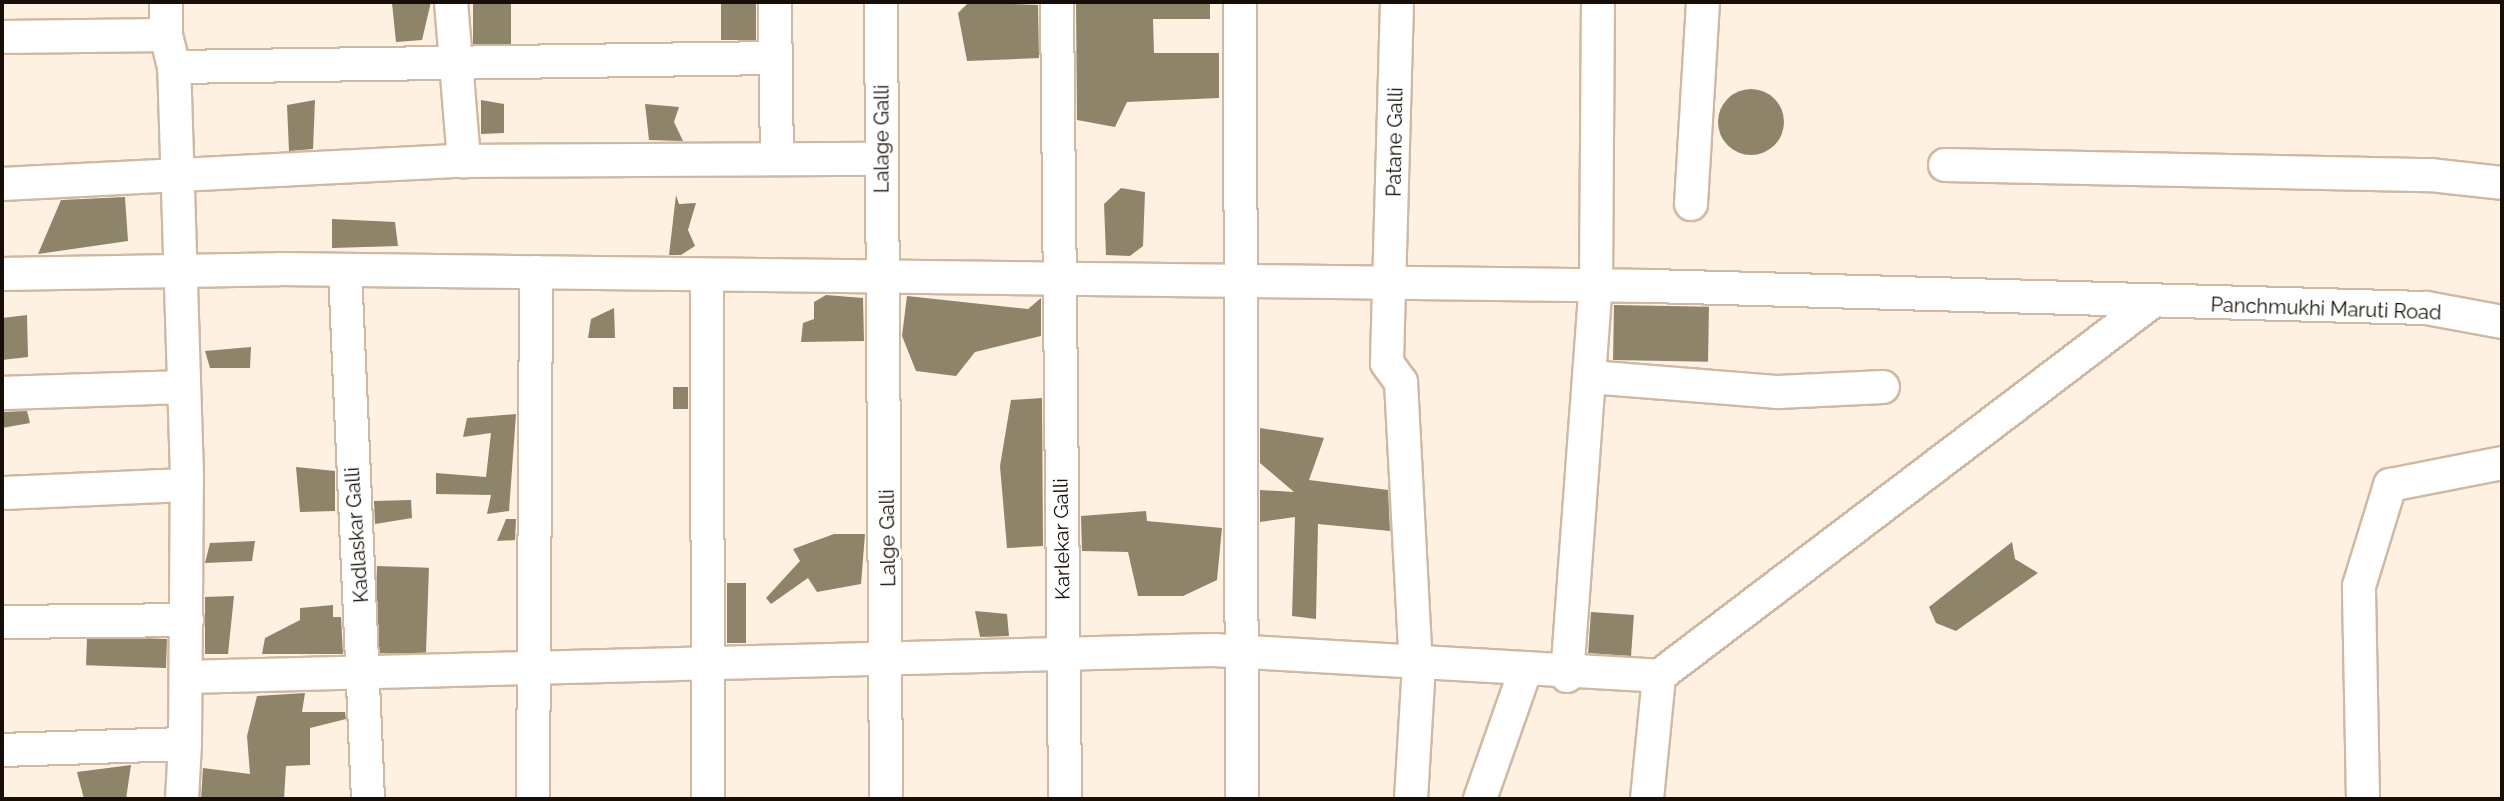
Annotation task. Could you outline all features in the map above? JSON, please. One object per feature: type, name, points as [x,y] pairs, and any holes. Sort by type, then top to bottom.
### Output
[{"type":"street","points":[[166,2],[166,35],[174,67],[187,485],[182,799]]},
{"type":"street","points":[[451,2],[464,161]]},
{"type":"street","points":[[775,2],[777,157]]},
{"type":"street","name":"Lalage Galli","points":[[881,2],[882,277]]},
{"type":"street","name":"Karlekar Galli","points":[[1057,2],[1057,279],[1065,799]]},
{"type":"street","points":[[1240,2],[1242,799]]},
{"type":"street","name":"Patane Galli","points":[[1397,2],[1392,283],[1387,363],[1401,382],[1417,664],[1411,799]]},
{"type":"street","points":[[1567,676],[1596,285],[1598,2]]},
{"type":"street","points":[[1691,204],[1703,2]]},
{"type":"street","points":[[2,37],[166,35]]},
{"type":"street","points":[[174,67],[776,58]]},
{"type":"street","points":[[2,184],[464,161],[777,157],[882,159]]},
{"type":"street","points":[[1945,165],[2431,175],[2502,183]]},
{"type":"street","name":"Panchmukhi Maruti Road","points":[[2,274],[345,270],[1596,285],[2149,304],[2426,308],[2502,322]]},
{"type":"street","name":"Kadlaskar Galli","points":[[345,270],[367,671],[368,799]]},
{"type":"street","points":[[533,799],[536,272]]},
{"type":"street","points":[[707,275],[708,799]]},
{"type":"street","name":"Lalge Galli","points":[[882,277],[891,657],[886,799]]},
{"type":"street","points":[[186,677],[708,660],[1241,652],[1567,676],[1659,676],[2149,304]]},
{"type":"street","points":[[1590,377],[1778,392],[1883,387]]},
{"type":"street","points":[[2,393],[184,387]]},
{"type":"street","points":[[2363,799],[2359,586],[2390,485],[2502,463]]},
{"type":"street","points":[[2,493],[187,485]]},
{"type":"street","points":[[2,622],[187,620]]},
{"type":"street","points":[[1480,799],[1525,671]]},
{"type":"street","points":[[1647,799],[1659,676]]},
{"type":"street","points":[[2,750],[185,744]]},
{"type":"building","points":[[431,2],[422,40],[396,42],[392,3]]},
{"type":"building","points":[[473,2],[511,2],[511,44],[473,44]]},
{"type":"building","points":[[721,2],[756,2],[756,40],[721,40]]},
{"type":"building","points":[[969,2],[1038,5],[1039,58],[967,61],[958,13]]},
{"type":"building","points":[[1076,2],[1210,2],[1210,19],[1153,19],[1154,53],[1219,53],[1219,98],[1127,102],[1115,127],[1077,120]]},
{"type":"building","points":[[1744,89],[1758,89],[1770,94],[1779,103],[1784,122],[1782,135],[1775,146],[1758,155],[1744,155],[1732,150],[1723,141],[1718,129],[1718,115],[1723,103],[1732,94]]},
{"type":"building","points":[[315,100],[313,149],[289,151],[287,105]]},
{"type":"building","points":[[481,100],[504,104],[504,133],[481,134]]},
{"type":"building","points":[[645,104],[679,107],[674,122],[683,141],[649,140]]},
{"type":"building","points":[[1121,188],[1145,192],[1143,246],[1130,256],[1106,255],[1104,204]]},
{"type":"building","points":[[676,195],[679,204],[696,203],[688,230],[695,246],[681,255],[669,255]]},
{"type":"building","points":[[125,197],[128,241],[38,254],[61,200]]},
{"type":"building","points":[[332,219],[395,222],[398,246],[332,248]]},
{"type":"building","points":[[826,295],[863,298],[864,341],[801,342],[803,323],[814,319],[814,302]]},
{"type":"building","points":[[907,296],[1028,309],[1041,298],[1041,336],[975,352],[956,376],[916,371],[902,336]]},
{"type":"building","points":[[1614,305],[1709,307],[1708,362],[1613,360]]},
{"type":"building","points":[[614,308],[615,338],[588,338],[591,319]]},
{"type":"building","points":[[27,315],[28,357],[2,360],[2,318]]},
{"type":"building","points":[[251,347],[250,368],[210,368],[205,351]]},
{"type":"building","points":[[673,387],[688,387],[688,409],[673,409]]},
{"type":"building","points":[[1042,398],[1043,546],[1007,548],[1000,466],[1011,400]]},
{"type":"building","points":[[27,411],[30,423],[2,428],[2,412]]},
{"type":"building","points":[[516,414],[509,511],[487,514],[491,495],[436,494],[436,473],[486,477],[491,433],[463,437],[467,418]]},
{"type":"building","points":[[1260,428],[1324,438],[1309,480],[1388,490],[1390,531],[1318,524],[1316,619],[1292,616],[1295,517],[1260,522],[1260,490],[1294,492],[1260,463]]},
{"type":"building","points":[[296,467],[335,471],[335,511],[300,512]]},
{"type":"building","points":[[411,500],[412,518],[375,524],[374,501]]},
{"type":"building","points":[[1146,511],[1147,521],[1222,528],[1217,580],[1183,596],[1138,596],[1128,552],[1082,551],[1081,516]]},
{"type":"building","points":[[506,519],[516,519],[515,540],[497,541]]},
{"type":"building","points":[[834,534],[865,534],[861,584],[817,592],[808,578],[771,604],[766,598],[800,561],[793,549]]},
{"type":"building","points":[[255,541],[252,561],[205,563],[210,543]]},
{"type":"building","points":[[2012,542],[2015,559],[2038,573],[1956,631],[1936,623],[1929,607]]},
{"type":"building","points":[[377,566],[429,568],[426,655],[374,653]]},
{"type":"building","points":[[727,583],[746,583],[746,643],[727,643]]},
{"type":"building","points":[[234,596],[228,654],[205,654],[205,597]]},
{"type":"building","points":[[333,605],[333,617],[341,617],[343,654],[262,654],[265,638],[300,620],[300,608]]},
{"type":"building","points":[[975,611],[1007,614],[1009,636],[980,637]]},
{"type":"building","points":[[1591,612],[1634,615],[1631,656],[1588,653]]},
{"type":"building","points":[[87,636],[167,639],[166,668],[86,665]]},
{"type":"building","points":[[305,693],[302,712],[345,712],[346,719],[310,728],[310,765],[286,766],[284,799],[201,799],[203,768],[250,774],[247,736],[257,696]]},
{"type":"building","points":[[131,765],[126,799],[84,799],[77,772]]}]
